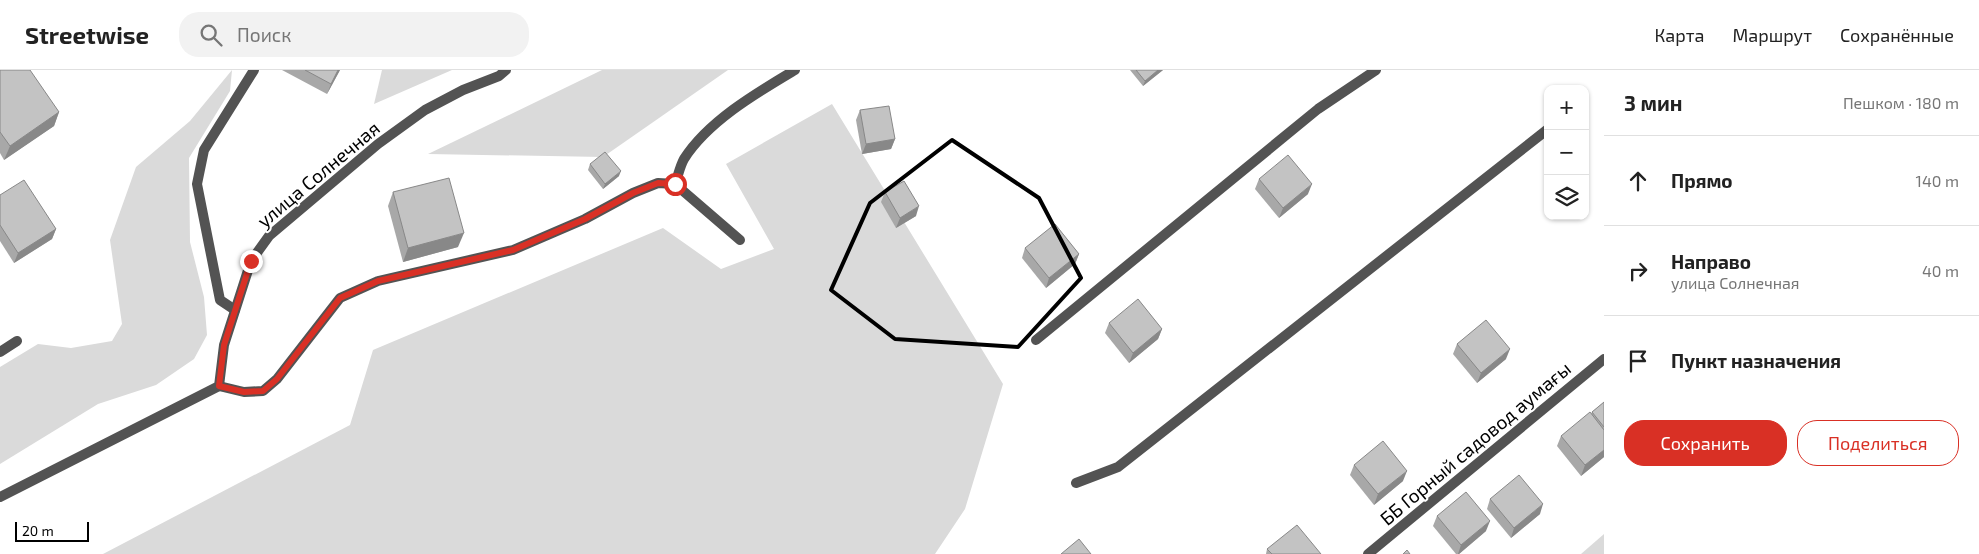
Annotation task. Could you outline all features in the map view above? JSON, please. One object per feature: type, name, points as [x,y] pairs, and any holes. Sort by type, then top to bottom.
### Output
[{"type":"street","points":[[235,310],[220,300],[198,184],[204,150],[254,70]]},
{"type":"street","name":"улица Солнечная","points":[[219,386],[224,345],[251,261],[269,236],[378,144],[425,110],[463,90],[499,76],[506,70]]},
{"type":"street","points":[[675,184],[684,160],[700,138],[743,102],[795,70]]},
{"type":"street","points":[[1036,340],[1318,109],[1376,70]]},
{"type":"street","points":[[1076,483],[1118,467],[1547,130]]},
{"type":"street","points":[[0,498],[219,386],[244,392],[263,391],[277,379],[340,298],[378,281],[513,250],[585,219],[633,193],[658,183],[675,184],[740,240]]},
{"type":"street","points":[[0,352],[17,341]]},
{"type":"street","name":"ББ Горный садовод аумағы","points":[[1368,554],[1604,359]]},
{"type":"highlighted area","points":[[952,140],[1039,198],[1081,278],[1018,347],[895,339],[831,290],[870,203]]},
{"type":"shaded area","points":[[232,70],[230,91],[189,158],[190,242],[204,297],[207,335],[194,359],[156,385],[98,404],[0,464],[0,367],[38,344],[71,348],[112,341],[122,324],[110,240],[136,167],[190,121]]},
{"type":"shaded area","points":[[382,70],[452,70],[374,104]]},
{"type":"shaded area","points":[[602,70],[728,70],[603,157],[428,154]]},
{"type":"shaded area","points":[[832,104],[1003,384],[965,509],[935,554],[103,554],[350,425],[373,350],[663,228],[721,269],[774,249],[726,164]]},
{"type":"shaded area","points":[[1604,534],[1604,554],[1581,554]]},
{"type":"building","points":[[0,70],[30,70],[59,112],[10,146],[0,132]]},
{"type":"building","points":[[305,70],[338,70],[331,84]]},
{"type":"building","points":[[1136,70],[1158,70],[1145,81]]},
{"type":"building","points":[[889,106],[895,139],[866,144],[860,110]]},
{"type":"building","points":[[605,152],[621,171],[605,184],[590,164]]},
{"type":"building","points":[[1288,155],[1312,184],[1283,208],[1259,179]]},
{"type":"building","points":[[449,178],[464,233],[408,248],[393,192]]},
{"type":"building","points":[[24,180],[56,229],[18,253],[0,225],[0,195]]},
{"type":"building","points":[[904,181],[919,206],[900,218],[885,192]]},
{"type":"building","points":[[1055,224],[1079,254],[1049,278],[1025,248]]},
{"type":"building","points":[[1138,299],[1162,329],[1133,353],[1109,323]]},
{"type":"building","points":[[1486,320],[1510,349],[1481,373],[1457,344]]},
{"type":"building","points":[[1604,402],[1604,427],[1592,412]]},
{"type":"building","points":[[1590,412],[1604,430],[1604,450],[1585,465],[1561,436]]},
{"type":"building","points":[[1383,441],[1407,471],[1378,494],[1354,465]]},
{"type":"building","points":[[1519,475],[1543,504],[1514,528],[1490,499]]},
{"type":"building","points":[[1466,492],[1490,521],[1461,545],[1437,516]]},
{"type":"building","points":[[1297,525],[1321,554],[1272,554],[1267,549]]},
{"type":"building","points":[[1079,539],[1091,554],[1061,554]]},
{"type":"route","points":[[251,261],[224,345],[219,386],[244,392],[263,391],[277,379],[309,335],[340,298],[378,281],[448,263],[513,250],[585,219],[633,193],[658,183],[675,184]]}]
